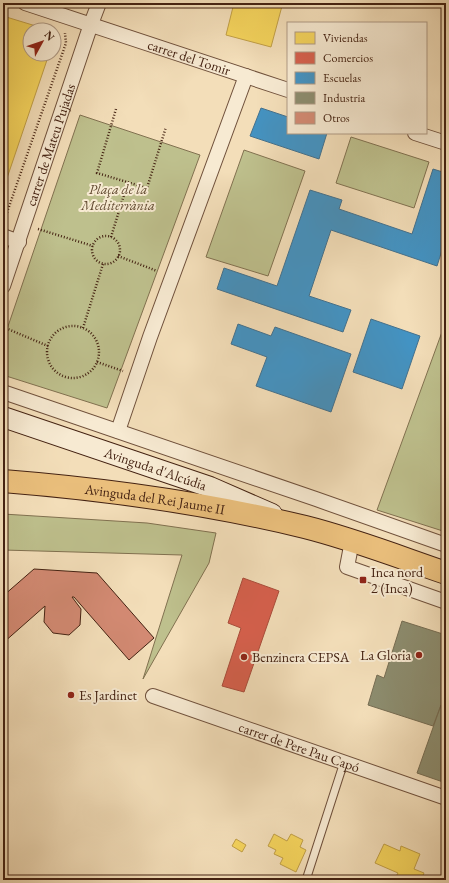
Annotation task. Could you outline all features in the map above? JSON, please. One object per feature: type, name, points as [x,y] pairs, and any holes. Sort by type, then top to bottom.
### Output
[{"type":"main road","name":"Avinguda del Rei Jaume II","points":[[3,481],[95,490],[154,498],[228,511],[306,528],[352,541],[446,572]]},
{"type":"street","name":"carrer del Tomir","points":[[25,3],[287,90]]},
{"type":"street","name":"carrer de Mateu Pujadas","points":[[3,286],[99,3]]},
{"type":"street","points":[[118,431],[138,376],[150,337],[246,76]]},
{"type":"street","points":[[418,134],[446,144]]},
{"type":"street","points":[[3,236],[18,242]]},
{"type":"street","points":[[3,392],[446,546]]},
{"type":"street","name":"Avinguda d'Alcúdia","points":[[3,417],[210,487],[306,528]]},
{"type":"street","points":[[352,541],[347,566],[446,602]]},
{"type":"street","name":"carrer de Pere Pau Capó","points":[[153,696],[446,798]]},
{"type":"lane","points":[[306,880],[344,762]]},
{"type":"path","points":[[3,223],[66,43],[64,31],[68,17]]},
{"type":"path","points":[[116,109],[97,173],[147,188],[166,126]]},
{"type":"path","points":[[111,237],[128,182]]},
{"type":"path","points":[[24,224],[93,246]]},
{"type":"path","points":[[102,237],[111,237],[120,247],[118,256],[112,263],[103,264],[93,256],[93,246],[98,239],[102,237]]},
{"type":"path","points":[[118,256],[173,276]]},
{"type":"path","points":[[83,328],[103,264]]},
{"type":"path","points":[[74,326],[83,328],[90,332],[98,346],[99,354],[97,362],[92,369],[86,374],[71,378],[62,376],[55,370],[47,355],[48,346],[54,334],[66,327],[74,326]]},
{"type":"path","points":[[3,328],[48,346]]},
{"type":"path","points":[[97,362],[138,376]]},
{"type":"green space","name":"Plaça de la Mediterrània","points":[[80,115],[200,155],[107,408],[3,375],[3,341]]},
{"type":"green space","points":[[351,137],[429,162],[414,208],[336,183]]},
{"type":"green space","points":[[244,150],[305,171],[268,276],[206,257]]},
{"type":"green space","points":[[446,321],[446,532],[377,510]]},
{"type":"green space","points":[[3,514],[147,523],[216,533],[209,563],[143,679],[182,555],[3,550]]},
{"type":"building: Viviendas","points":[[234,3],[271,3],[282,6],[271,47],[226,35]]},
{"type":"building: Viviendas","points":[[3,16],[23,22],[22,62],[46,62],[3,190]]},
{"type":"building: Viviendas","points":[[274,834],[287,841],[291,834],[303,840],[300,847],[306,850],[296,872],[280,864],[283,858],[274,854],[276,850],[268,846]]},
{"type":"building: Viviendas","points":[[236,839],[246,845],[242,852],[232,846]]},
{"type":"building: Viviendas","points":[[384,844],[400,851],[401,846],[420,854],[414,869],[424,873],[421,880],[394,880],[398,873],[375,863]]},
{"type":"building: Comercios","name":"Benzinera CEPSA","points":[[243,578],[279,591],[244,692],[222,686],[241,628],[228,623]]},
{"type":"building: Escuelas","points":[[261,108],[287,117],[287,134],[327,134],[319,159],[250,136]]},
{"type":"building: Escuelas","points":[[433,169],[446,173],[446,244],[444,244],[437,266],[331,230],[309,296],[351,310],[343,332],[217,289],[224,268],[277,286],[310,190],[342,200],[339,209],[412,234]]},
{"type":"building: Escuelas","points":[[371,319],[420,336],[402,389],[353,372]]},
{"type":"building: Escuelas","points":[[238,324],[271,336],[275,327],[351,354],[331,412],[256,386],[267,357],[231,344]]},
{"type":"building: Industria","name":"La Gloria","points":[[402,621],[446,635],[446,707],[441,705],[433,726],[368,705],[377,675],[384,678]]},
{"type":"building: Industria","points":[[441,705],[446,707],[446,783],[417,773]]},
{"type":"building: Otros","points":[[34,569],[97,573],[154,638],[129,660],[74,597],[72,597],[81,609],[80,625],[69,635],[53,633],[44,622],[45,606],[3,643],[3,596]]},
{"type":"place","name":"Inca nord 2 (Inca)","points":[[363,580]]},
{"type":"place","name":"La Gloria","points":[[419,655]]},
{"type":"place","name":"Benzinera CEPSA","points":[[244,657]]},
{"type":"place","name":"Es Jardinet","points":[[71,695]]}]
